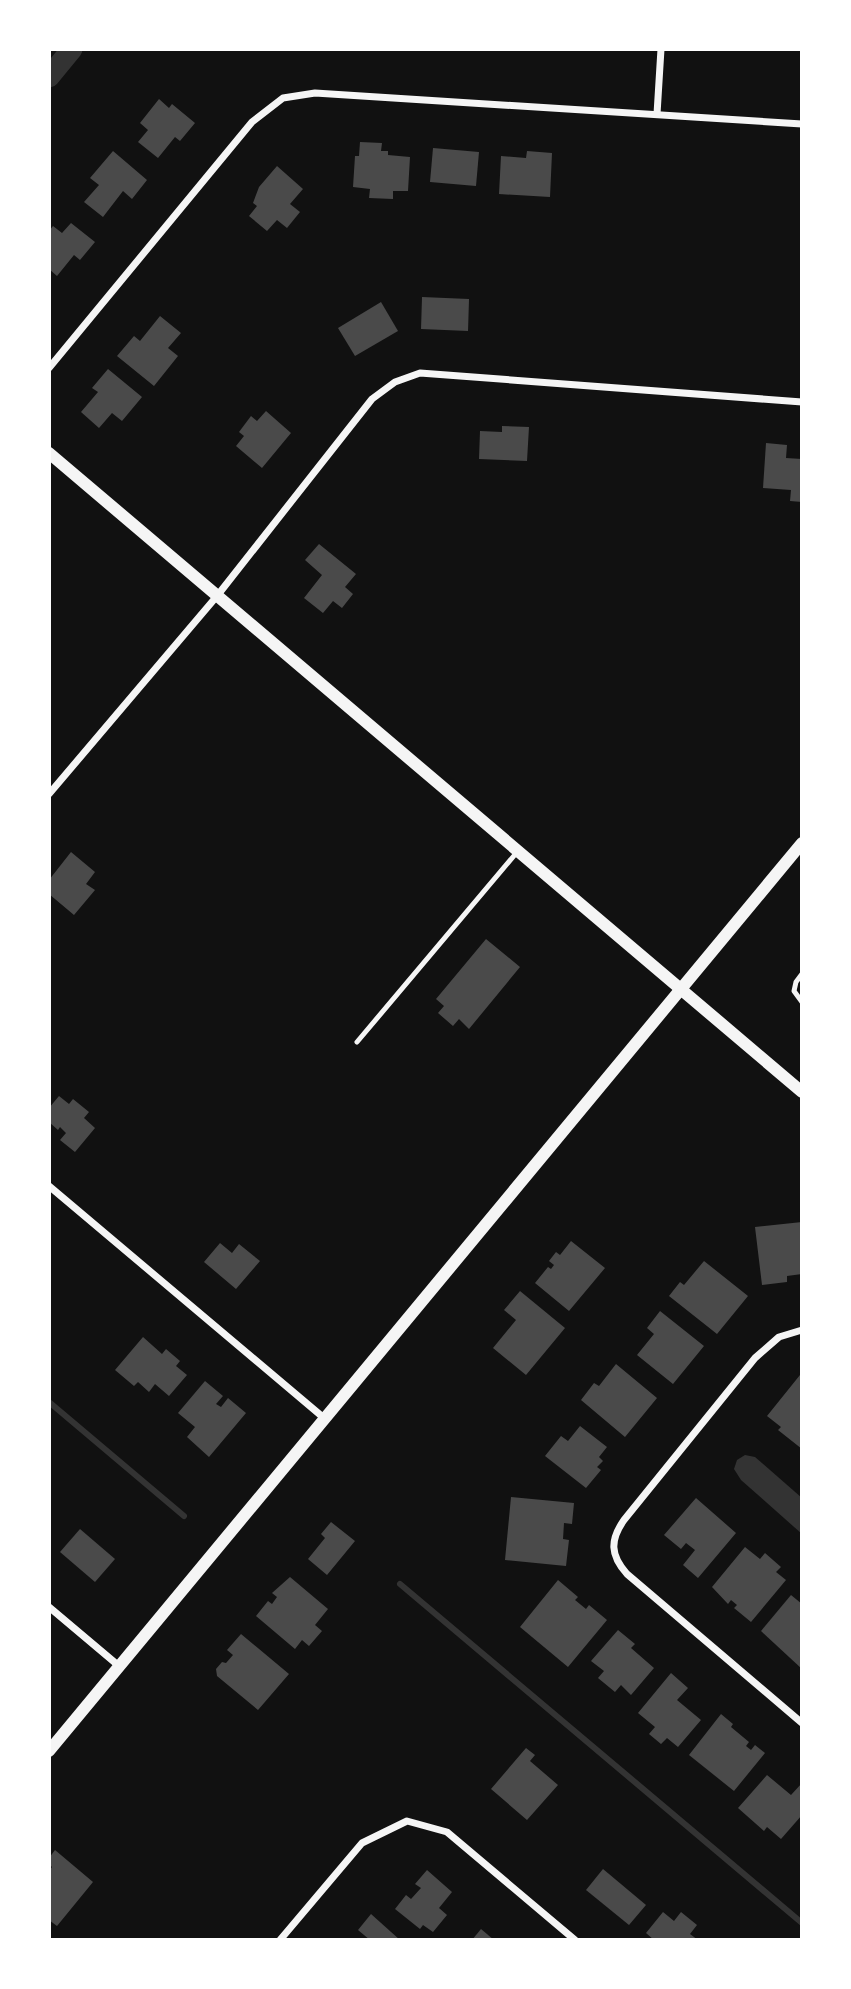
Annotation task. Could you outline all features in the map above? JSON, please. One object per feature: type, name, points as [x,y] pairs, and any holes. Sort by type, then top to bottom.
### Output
[{"type":"street","points":[[657,114],[661,49]]},
{"type":"street","points":[[49,368],[252,122],[283,98],[315,93],[802,124]]},
{"type":"street","points":[[49,794],[217,596],[372,399],[395,382],[419,373],[802,402]]},
{"type":"street","points":[[49,453],[802,1092]]},
{"type":"street","points":[[49,1751],[680,989],[801,847]]},
{"type":"street","points":[[49,1186],[324,1418]]},
{"type":"street","points":[[802,1330],[779,1337],[755,1358],[624,1520],[615,1533],[613,1544],[615,1556],[627,1574],[802,1723]]},
{"type":"street","points":[[49,1607],[119,1666]]},
{"type":"street","points":[[281,1940],[362,1843],[407,1821],[447,1832],[575,1940]]},
{"type":"lane","points":[[357,1042],[518,851]]},
{"type":"lane","points":[[802,974],[794,991],[802,1002]]},
{"type":"shaded area","points":[[745,1455],[755,1457],[802,1498],[802,1534],[741,1480],[734,1469],[737,1460]]},
{"type":"building","points":[[159,99],[169,108],[172,104],[195,123],[180,141],[175,137],[158,158],[138,142],[148,130],[140,123]]},
{"type":"building","points":[[360,142],[382,143],[381,151],[388,151],[388,155],[410,157],[408,191],[393,191],[393,199],[369,198],[370,189],[353,187],[355,156],[359,156]]},
{"type":"building","points":[[433,148],[479,152],[476,186],[430,182]]},
{"type":"building","points":[[113,151],[147,180],[132,199],[123,191],[103,217],[84,202],[99,185],[90,178]]},
{"type":"building","points":[[527,151],[552,153],[550,197],[499,194],[501,156],[526,158]]},
{"type":"building","points":[[277,166],[303,189],[290,204],[300,212],[287,228],[277,220],[267,231],[249,216],[257,206],[253,203],[259,187]]},
{"type":"building","points":[[71,223],[95,242],[80,260],[74,255],[57,276],[49,269],[49,231],[53,226],[62,233]]},
{"type":"building","points":[[422,297],[469,299],[468,331],[421,329]]},
{"type":"building","points":[[381,302],[398,331],[355,356],[338,328]]},
{"type":"building","points":[[160,316],[181,333],[168,348],[178,356],[154,386],[117,356],[134,336],[140,341]]},
{"type":"building","points":[[108,369],[142,397],[122,421],[112,413],[99,428],[81,412],[98,392],[92,388]]},
{"type":"building","points":[[266,411],[291,433],[262,468],[236,446],[244,436],[239,432],[251,416],[257,421]]},
{"type":"building","points":[[502,426],[529,427],[527,461],[479,459],[480,431],[502,432]]},
{"type":"building","points":[[766,443],[787,445],[786,458],[802,459],[802,502],[790,501],[791,490],[763,488]]},
{"type":"building","points":[[319,544],[356,574],[345,587],[353,594],[342,608],[333,601],[323,613],[304,598],[322,575],[305,560]]},
{"type":"building","points":[[71,852],[95,872],[86,884],[95,890],[74,915],[49,894],[49,880]]},
{"type":"building","points":[[486,939],[520,967],[469,1029],[459,1019],[453,1026],[438,1013],[444,1006],[436,999]]},
{"type":"building","points":[[59,1096],[69,1104],[73,1099],[89,1112],[84,1118],[95,1128],[75,1152],[60,1140],[66,1133],[49,1122],[49,1108]]},
{"type":"building","points":[[802,1222],[802,1274],[787,1276],[787,1282],[762,1285],[755,1227]]},
{"type":"building","points":[[571,1241],[605,1268],[569,1311],[535,1283],[548,1267],[551,1269],[554,1265],[549,1261],[556,1252],[560,1255]]},
{"type":"building","points":[[220,1243],[232,1253],[239,1244],[260,1261],[236,1289],[204,1262]]},
{"type":"building","points":[[704,1261],[748,1296],[717,1334],[669,1296],[680,1282],[684,1285]]},
{"type":"building","points":[[520,1291],[565,1328],[526,1375],[493,1348],[516,1320],[504,1310]]},
{"type":"building","points":[[660,1311],[704,1346],[673,1384],[637,1355],[654,1334],[647,1328]]},
{"type":"building","points":[[143,1337],[162,1354],[166,1349],[180,1361],[176,1366],[187,1375],[169,1396],[155,1384],[149,1392],[138,1382],[134,1386],[115,1370]]},
{"type":"building","points":[[616,1364],[657,1398],[625,1437],[581,1400],[594,1383],[599,1386]]},
{"type":"building","points":[[800,1375],[802,1449],[778,1430],[781,1427],[767,1416]]},
{"type":"building","points":[[205,1381],[223,1396],[216,1404],[221,1407],[228,1398],[246,1413],[209,1457],[187,1437],[195,1427],[178,1413]]},
{"type":"building","points":[[580,1426],[607,1447],[599,1457],[603,1461],[597,1467],[601,1470],[586,1488],[545,1456],[561,1436],[568,1441]]},
{"type":"building","points":[[511,1497],[574,1503],[572,1524],[564,1523],[563,1539],[569,1540],[566,1566],[505,1560]]},
{"type":"building","points":[[696,1498],[736,1533],[698,1578],[683,1565],[695,1550],[686,1543],[681,1549],[664,1535]]},
{"type":"building","points":[[331,1522],[355,1541],[327,1575],[308,1559],[325,1538],[321,1534]]},
{"type":"building","points":[[80,1529],[115,1559],[95,1582],[60,1552]]},
{"type":"building","points":[[745,1547],[760,1559],[765,1553],[781,1567],[776,1572],[786,1580],[751,1622],[734,1608],[737,1605],[731,1600],[728,1604],[712,1587]]},
{"type":"building","points":[[290,1577],[328,1609],[315,1625],[322,1631],[309,1646],[302,1640],[295,1649],[256,1616],[268,1601],[272,1604],[277,1597],[272,1593]]},
{"type":"building","points":[[558,1580],[578,1597],[575,1600],[586,1609],[589,1605],[607,1620],[568,1667],[520,1627]]},
{"type":"building","points":[[791,1595],[802,1604],[802,1669],[761,1631]]},
{"type":"building","points":[[618,1630],[635,1644],[631,1648],[654,1668],[631,1695],[621,1685],[615,1692],[598,1678],[604,1671],[591,1661]]},
{"type":"building","points":[[241,1634],[289,1674],[258,1710],[217,1676],[216,1669],[233,1655],[227,1650]]},
{"type":"building","points":[[671,1673],[688,1688],[677,1700],[701,1720],[678,1747],[667,1738],[661,1744],[649,1734],[655,1727],[638,1713]]},
{"type":"building","points":[[721,1714],[733,1724],[731,1727],[749,1742],[746,1746],[751,1750],[755,1745],[765,1753],[734,1791],[689,1755]]},
{"type":"building","points":[[526,1748],[535,1755],[530,1761],[558,1785],[527,1820],[491,1789]]},
{"type":"building","points":[[767,1775],[791,1795],[802,1783],[802,1815],[781,1839],[767,1827],[764,1831],[738,1808]]},
{"type":"building","points":[[55,1850],[93,1882],[57,1926],[49,1920],[49,1871],[52,1867],[49,1858]]},
{"type":"building","points":[[603,1869],[646,1905],[629,1925],[586,1890]]},
{"type":"building","points":[[427,1870],[452,1892],[439,1908],[447,1915],[433,1932],[423,1925],[420,1929],[395,1909],[406,1895],[411,1899],[421,1888],[415,1884]]},
{"type":"building","points":[[663,1912],[674,1921],[681,1912],[697,1925],[690,1934],[698,1940],[654,1940],[646,1933]]},
{"type":"building","points":[[371,1914],[400,1940],[370,1940],[358,1930]]},
{"type":"building","points":[[481,1929],[494,1940],[472,1940]]},
{"type":"waterway","points":[[49,77],[72,49]]},
{"type":"waterway","points":[[49,1402],[184,1516]]},
{"type":"waterway","points":[[400,1584],[802,1923]]}]
